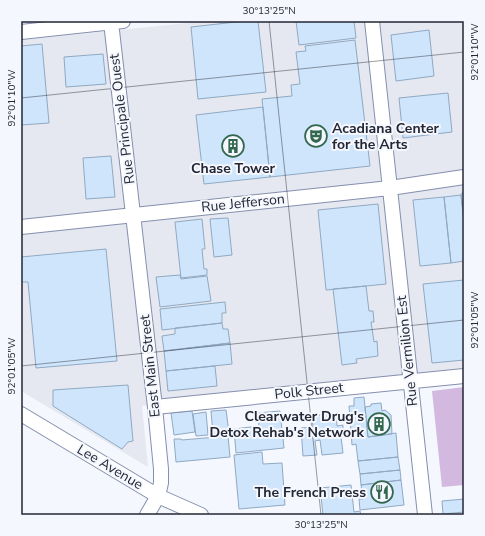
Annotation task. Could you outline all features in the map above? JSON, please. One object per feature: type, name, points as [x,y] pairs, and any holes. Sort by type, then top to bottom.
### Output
[{"type":"street","name":"Rue Vermilion Est","points":[[372,21],[425,515]]},
{"type":"street","points":[[21,32],[45,25],[117,22]]},
{"type":"street","name":"Rue Principale Ouest","points":[[117,22],[133,215]]},
{"type":"street","name":"Rue Jefferson","points":[[21,227],[390,188],[464,177]]},
{"type":"street","name":"East Main Street","points":[[133,215],[161,469],[161,483],[158,496],[147,515]]},
{"type":"street","name":"Polk Street","points":[[155,407],[464,376]]},
{"type":"street","name":"Lee Avenue","points":[[21,414],[158,496],[201,515]]},
{"type":"shaded area","points":[[207,21],[464,21],[464,373],[142,406],[148,467],[21,391],[21,40]]},
{"type":"shaded area","points":[[464,387],[464,485],[442,487],[432,391]]},
{"type":"building","points":[[258,21],[266,92],[198,99],[191,27]]},
{"type":"building","points":[[296,21],[354,21],[356,38],[299,45]]},
{"type":"building","points":[[429,30],[434,76],[396,81],[391,35]]},
{"type":"building","name":"Acadiana Center for the Arts","points":[[355,40],[370,166],[270,177],[262,99],[292,96],[291,85],[300,84],[296,52],[306,51],[305,46]]},
{"type":"building","points":[[42,44],[49,123],[21,125],[21,46]]},
{"type":"building","points":[[103,54],[106,84],[66,87],[64,57]]},
{"type":"building","points":[[448,93],[452,132],[403,138],[399,98]]},
{"type":"building","name":"Chase Tower","points":[[263,107],[270,177],[204,184],[196,115]]},
{"type":"building","points":[[111,156],[115,197],[86,199],[83,158]]},
{"type":"building","points":[[464,192],[464,221],[461,195]]},
{"type":"building","points":[[461,195],[464,221],[464,261],[451,263],[444,197]]},
{"type":"building","points":[[444,197],[451,263],[420,266],[413,200]]},
{"type":"building","points":[[378,204],[386,284],[326,290],[318,210]]},
{"type":"building","points":[[228,218],[232,255],[214,257],[210,219]]},
{"type":"building","points":[[202,219],[205,249],[202,249],[204,269],[207,269],[207,275],[181,278],[175,222]]},
{"type":"building","points":[[106,249],[117,361],[36,368],[28,282],[21,282],[21,257]]},
{"type":"building","points":[[180,275],[181,279],[207,276],[211,301],[160,307],[156,277]]},
{"type":"building","points":[[464,280],[464,360],[432,363],[423,284]]},
{"type":"building","points":[[366,286],[369,311],[373,311],[374,322],[371,322],[374,342],[377,341],[378,356],[356,359],[357,363],[342,365],[333,289]]},
{"type":"building","points":[[225,302],[226,313],[222,313],[222,323],[162,330],[160,309]]},
{"type":"building","points":[[222,323],[223,329],[228,329],[230,343],[164,351],[162,336],[175,334],[175,328]]},
{"type":"building","points":[[230,343],[232,364],[166,371],[164,351]]},
{"type":"building","points":[[215,366],[217,386],[168,391],[166,371]]},
{"type":"building","points":[[128,385],[133,441],[128,442],[122,449],[53,406],[53,390]]},
{"type":"building","points":[[364,397],[368,437],[396,433],[398,457],[358,461],[356,444],[352,445],[349,406],[354,406],[354,398]]},
{"type":"building","name":"Clearwater Drug's Detox Rehab's Network","points":[[381,403],[382,411],[385,410],[391,415],[392,434],[368,437],[365,407],[371,406],[371,404]]},
{"type":"building","points":[[226,410],[229,433],[213,434],[211,411]]},
{"type":"building","points":[[192,411],[195,432],[174,435],[171,413]]},
{"type":"building","points":[[280,411],[284,448],[236,453],[234,429],[259,426],[258,413]]},
{"type":"building","points":[[206,412],[208,435],[196,436],[193,414]]},
{"type":"building","points":[[336,413],[337,426],[343,425],[343,432],[339,432],[339,438],[341,437],[343,453],[322,455],[320,440],[315,441],[317,455],[303,456],[301,428],[313,427],[312,416]]},
{"type":"building","points":[[228,436],[230,457],[176,462],[174,439],[182,440]]},
{"type":"building","points":[[262,452],[263,464],[282,463],[285,505],[239,509],[234,455]]},
{"type":"building","points":[[398,457],[400,470],[360,474],[358,461]]},
{"type":"building","points":[[400,470],[401,480],[361,485],[360,474]]},
{"type":"building","name":"The French Press","points":[[401,480],[404,505],[360,510],[359,499],[363,499],[361,485]]},
{"type":"building","points":[[351,485],[354,512],[360,511],[361,515],[323,515],[320,488]]},
{"type":"building","points":[[464,499],[464,512],[443,514],[442,501]]},
{"type":"place","name":"Acadiana Center for the Arts","points":[[316,136]]},
{"type":"place","name":"Chase Tower","points":[[233,146]]},
{"type":"place","name":"Clearwater Drug's Detox Rehab's Network","points":[[379,424]]},
{"type":"place","name":"The French Press","points":[[382,492]]}]
